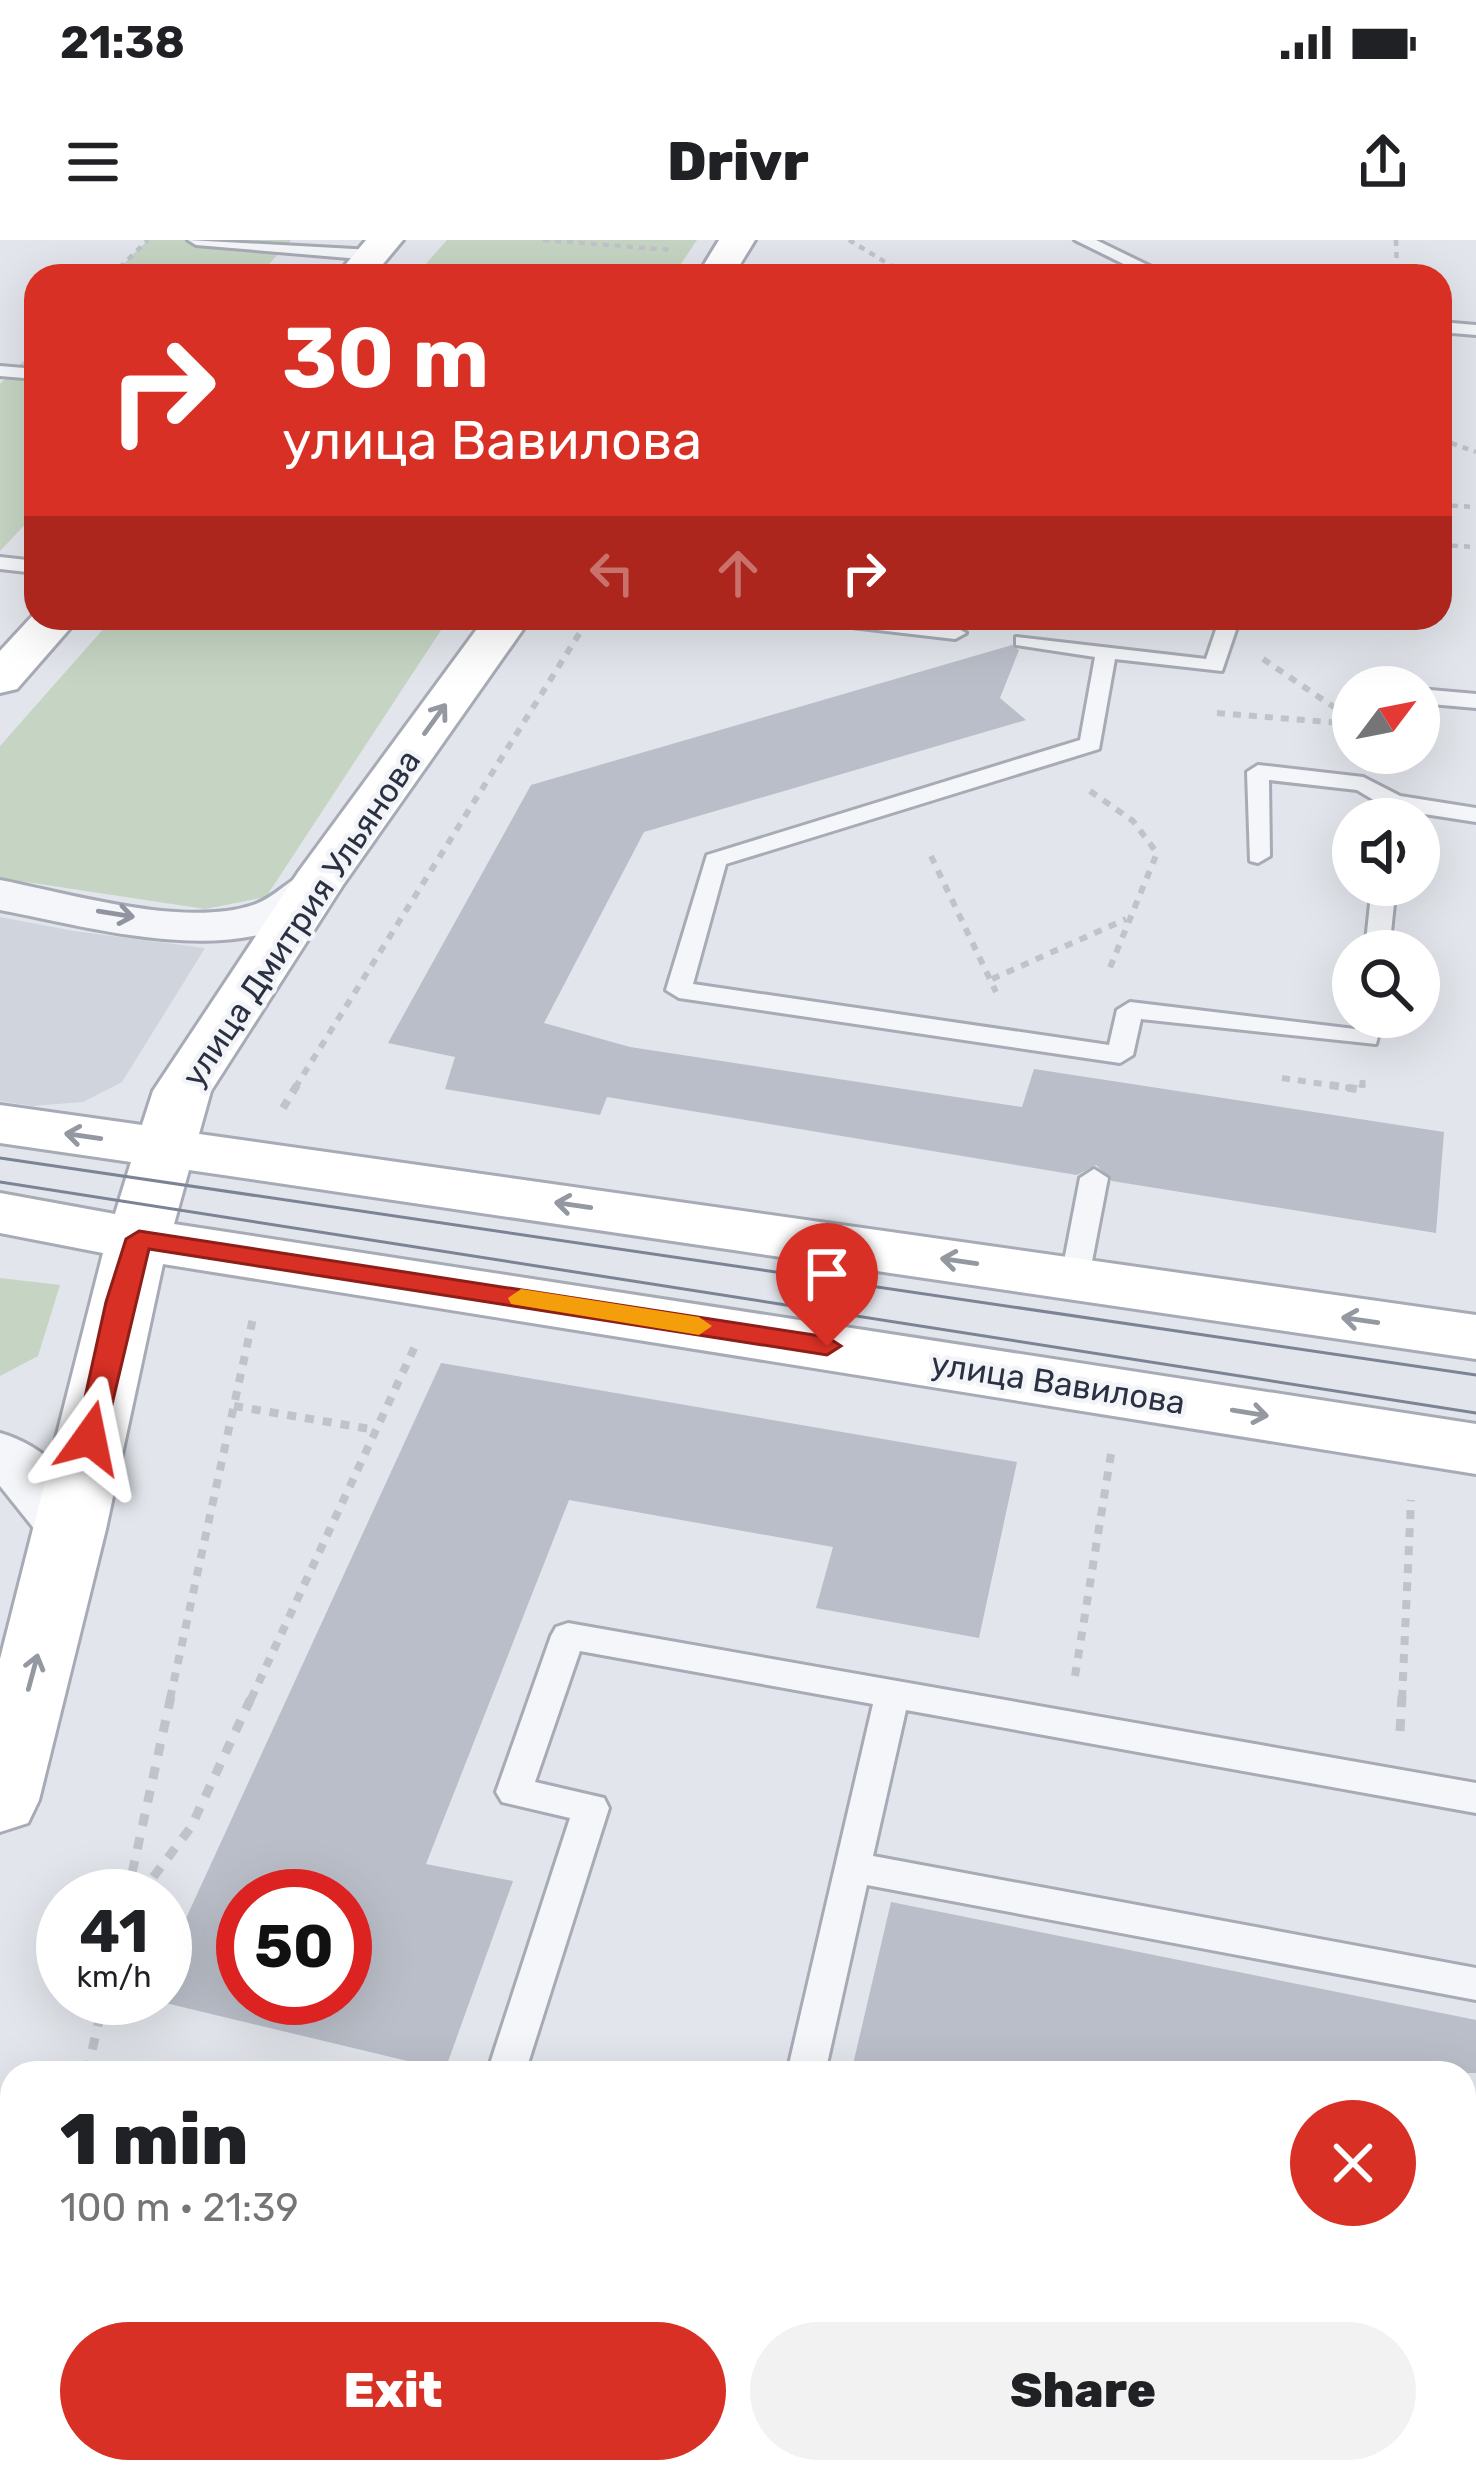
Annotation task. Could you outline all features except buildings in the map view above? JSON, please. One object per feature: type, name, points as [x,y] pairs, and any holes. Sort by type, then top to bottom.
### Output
[{"type":"main road","points":[[0,679],[45,630]]},
{"type":"main road","name":"улица Дмитрия Ульянова","points":[[0,1800],[70,1529],[120,1302],[182,1090],[318,883],[499,630]]},
{"type":"main road","points":[[0,1124],[1476,1337]]},
{"type":"main road","name":"улица Вавилова","points":[[0,1213],[139,1239],[1476,1449]]},
{"type":"street","points":[[0,895],[162,921],[216,924],[271,916],[318,883]]},
{"type":"street","points":[[0,1455],[32,1476],[70,1529]]},
{"type":"lane","points":[[196,240],[370,257]]},
{"type":"lane","points":[[1083,240],[1136,264]]},
{"type":"lane","points":[[929,630],[955,633]]},
{"type":"lane","points":[[1023,640],[1214,666],[1227,630]]},
{"type":"lane","points":[[1106,652],[1091,744],[715,860],[679,991],[1014,1039],[1117,1068],[1130,1010],[1332,1034]]},
{"type":"lane","points":[[1440,698],[1476,701]]},
{"type":"lane","points":[[1258,856],[1258,772],[1364,784],[1379,798]]},
{"type":"lane","points":[[1440,813],[1476,815]]},
{"type":"lane","points":[[1075,1277],[1094,1178]]},
{"type":"lane","points":[[510,2061],[591,1808],[514,1792],[568,1636],[1476,1798]]},
{"type":"lane","points":[[809,2061],[892,1694]]},
{"type":"lane","points":[[853,1867],[1476,1984]]},
{"type":"path","points":[[123,264],[148,240]]},
{"type":"path","points":[[849,240],[888,264]]},
{"type":"path","points":[[283,1108],[582,630]]},
{"type":"path","points":[[1232,630],[1332,706]]},
{"type":"path","points":[[1214,712],[1332,720]]},
{"type":"path","points":[[1130,1010],[1106,976],[1157,853],[1132,821]]},
{"type":"path","points":[[931,856],[1014,1039]]},
{"type":"path","points":[[991,980],[1127,918]]},
{"type":"path","points":[[133,1869],[257,1305]]},
{"type":"path","points":[[159,1869],[191,1827],[416,1345]]},
{"type":"path","points":[[234,1406],[376,1430]]},
{"type":"path","points":[[1067,1725],[1111,1452]]},
{"type":"path","points":[[1398,1784],[1411,1498]]},
{"type":"path","points":[[90,2061],[98,2025]]},
{"type":"shaded area","points":[[0,917],[205,948],[122,1082],[83,1102],[32,1106],[0,1101]]},
{"type":"green space","points":[[148,240],[291,240],[269,264],[123,264]]},
{"type":"green space","points":[[447,240],[697,240],[681,264],[426,264]]},
{"type":"green space","points":[[24,361],[24,526],[0,551],[0,384]]},
{"type":"green space","points":[[102,630],[441,630],[266,897],[205,909],[0,878],[0,746]]},
{"type":"green space","points":[[0,1278],[60,1285],[38,1356],[0,1376]]},
{"type":"tram line","points":[[0,1158],[1476,1375]]},
{"type":"tram line","points":[[0,1182],[1476,1413]]},
{"type":"slow traffic","points":[[521,1298],[699,1326]]},
{"type":"route","points":[[90,1438],[139,1239],[827,1346]]}]
